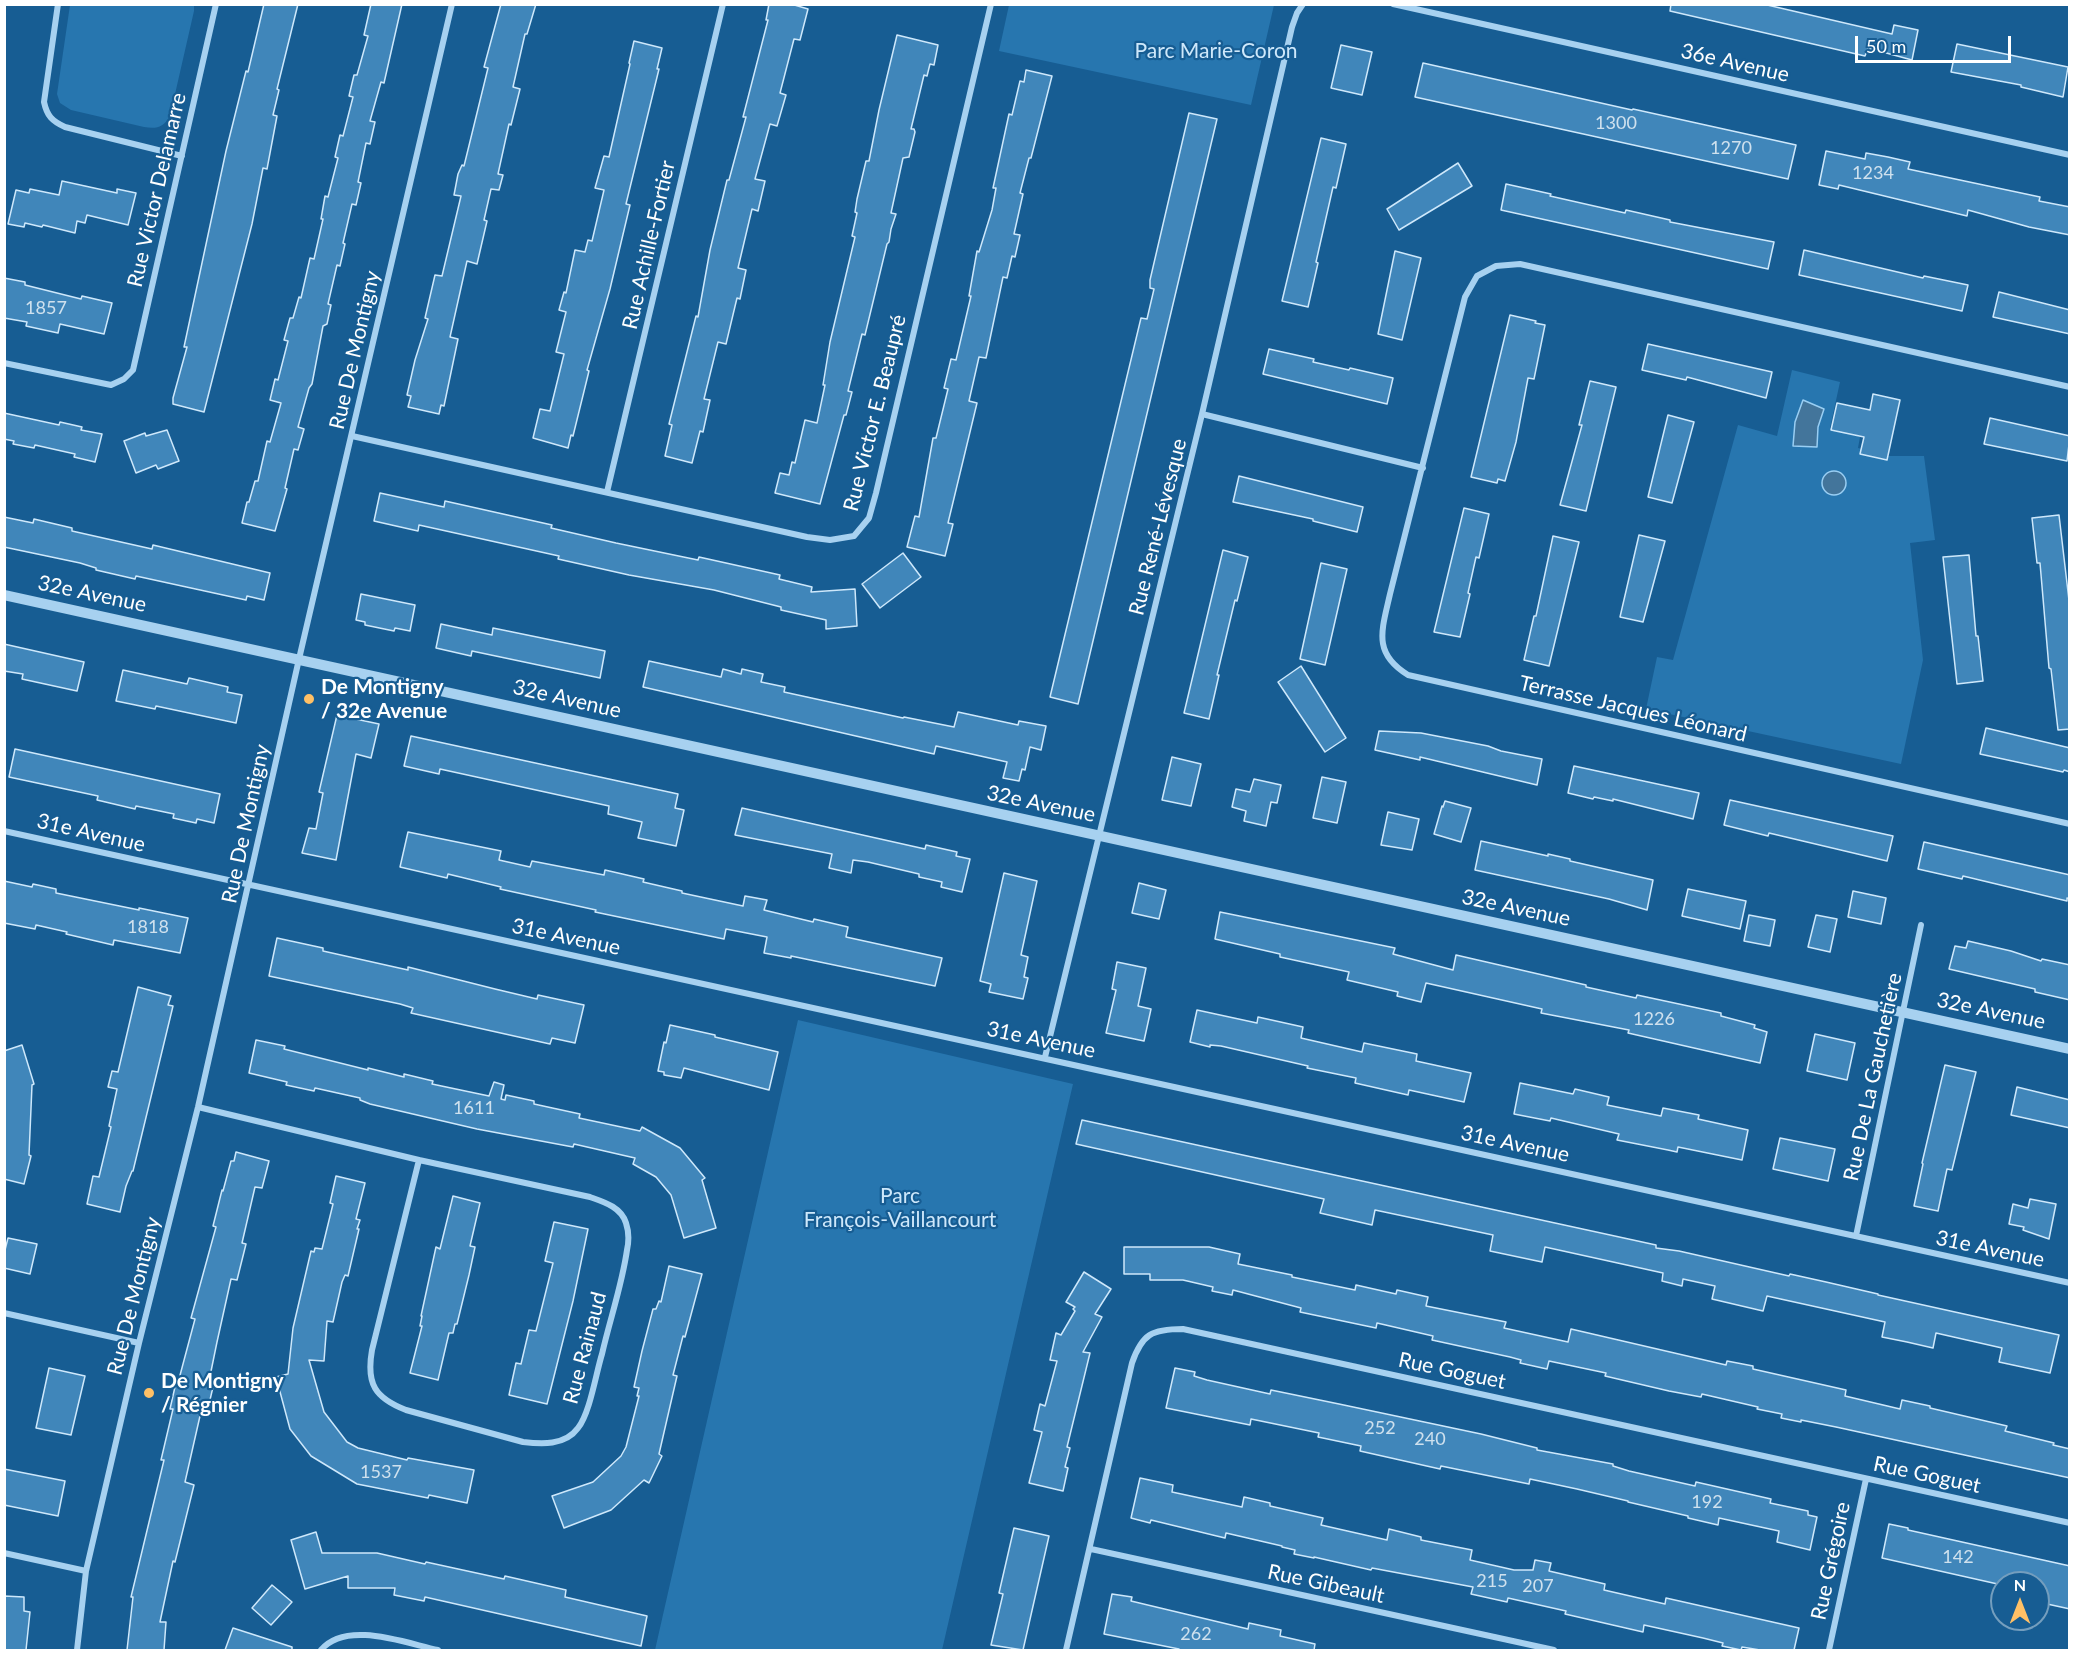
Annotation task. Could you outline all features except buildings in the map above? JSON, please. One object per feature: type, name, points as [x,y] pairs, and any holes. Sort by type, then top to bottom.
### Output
[{"type":"street","points":[[58,4],[44,102],[47,113],[54,122],[65,127],[182,156]]},
{"type":"street","name":"Rue Victor Delamarre","points":[[4,363],[111,385],[124,379],[133,370],[216,4]]},
{"type":"street","name":"Rue De Montigny","points":[[77,1650],[86,1571],[250,885],[299,659],[452,4]]},
{"type":"street","name":"Rue Achille-Fortier","points":[[607,492],[723,4]]},
{"type":"street","name":"Rue Victor E. Beaupré","points":[[352,436],[807,537],[830,540],[854,536],[869,518],[991,4]]},
{"type":"street","name":"Rue René-Lévesque","points":[[1045,1057],[1202,414],[1292,27],[1303,4]]},
{"type":"street","name":"36e Avenue","points":[[1393,4],[2070,154]]},
{"type":"street","name":"Terrasse Jacques Léonard","points":[[2070,387],[1520,264],[1497,266],[1477,276],[1465,297],[1390,594],[1382,644],[1386,657],[1394,666],[1408,675],[2070,824]]},
{"type":"street","points":[[1202,414],[1423,468]]},
{"type":"street","name":"32e Avenue","points":[[4,595],[2070,1049]]},
{"type":"street","name":"31e Avenue","points":[[4,831],[2070,1283]]},
{"type":"street","name":"Rue De La Gauchetière","points":[[1856,1236],[1921,925]]},
{"type":"street","name":"Rue Rainaud","points":[[198,1107],[604,1202],[617,1209],[626,1221],[629,1236],[627,1250],[588,1405],[578,1429],[560,1442],[541,1444],[523,1442],[406,1410],[390,1404],[378,1395],[371,1382],[369,1366],[372,1350],[419,1160]]},
{"type":"street","points":[[4,1313],[139,1343]]},
{"type":"street","name":"Rue Goguet","points":[[1066,1650],[1132,1363],[1137,1348],[1149,1334],[1164,1329],[1183,1329],[2070,1523]]},
{"type":"street","name":"Rue Grégoire","points":[[1829,1650],[1866,1479]]},
{"type":"street","name":"Rue Gibeault","points":[[1091,1549],[1554,1650]]},
{"type":"street","points":[[4,1553],[86,1571]]},
{"type":"street","points":[[321,1650],[337,1637],[351,1634],[438,1650]]},
{"type":"green space","name":"Parc Marie-Coron","points":[[1009,4],[1274,5],[1251,105],[999,51]]},
{"type":"green space","points":[[70,5],[194,5],[170,116],[162,125],[156,128],[144,127],[71,110],[60,103],[57,94]]},
{"type":"green space","points":[[1792,370],[1840,382],[1830,428],[1860,437],[1858,448],[1889,456],[1924,456],[1935,540],[1910,543],[1923,660],[1901,764],[1646,709],[1657,657],[1673,660],[1738,425],[1777,436]]},
{"type":"green space","name":"Parc François-Vaillancourt","points":[[798,1020],[1073,1084],[942,1650],[655,1650]]},
{"type":"shaded area","points":[[1803,400],[1824,409],[1818,427],[1817,447],[1793,446],[1795,422]]},
{"type":"shaded area","points":[[1834,471],[1842,475],[1846,483],[1842,491],[1834,495],[1826,491],[1822,483],[1826,475]]},
{"type":"place","name":"De Montigny / 32e Avenue","points":[[309,699]]},
{"type":"place","name":"De Montigny / Régnier","points":[[149,1393]]}]
